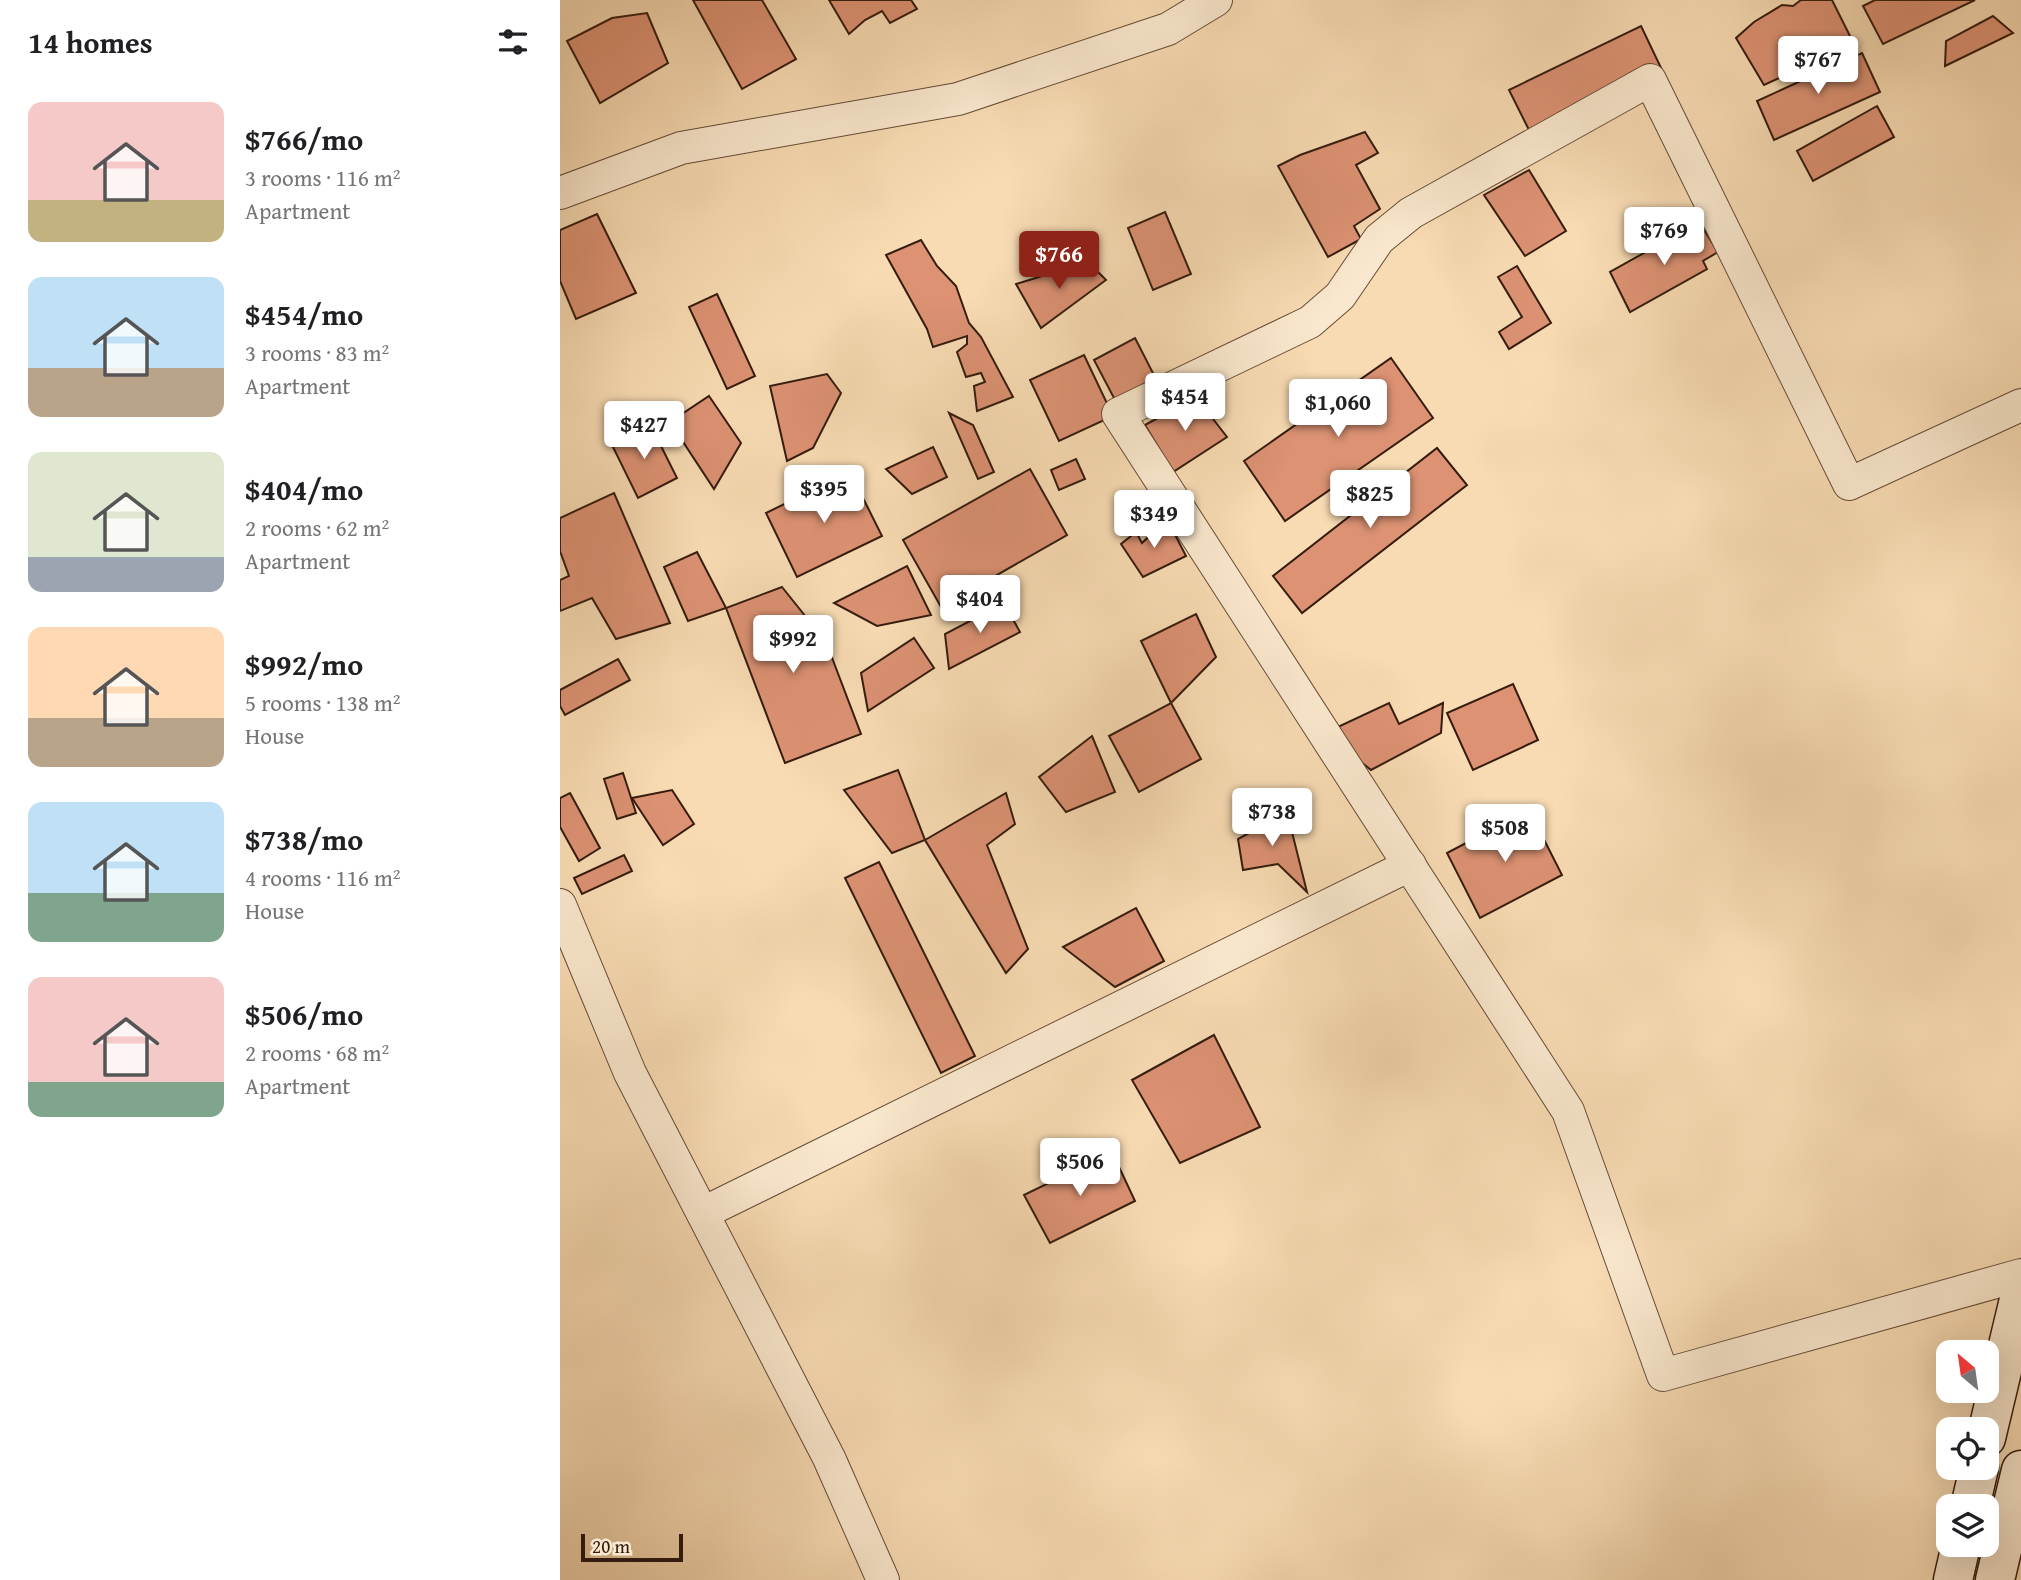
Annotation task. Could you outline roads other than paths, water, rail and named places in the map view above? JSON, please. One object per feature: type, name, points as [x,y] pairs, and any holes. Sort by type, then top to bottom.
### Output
[{"type":"main road","points":[[1991,1417],[2021,1292]]},
{"type":"main road","points":[[1995,1580],[2021,1470]]},
{"type":"main road","points":[[1953,1580],[1958,1557]]},
{"type":"street","points":[[560,193],[681,148],[958,99],[1168,29],[1216,0]]},
{"type":"street","points":[[2021,405],[1849,484],[1650,80],[1411,213],[1380,239],[1340,296],[1310,322],[1118,414],[1568,1111],[1663,1375],[2021,1275]]},
{"type":"street","points":[[703,1213],[1410,865]]},
{"type":"street","points":[[560,905],[630,1073],[829,1458],[883,1580]]}]
